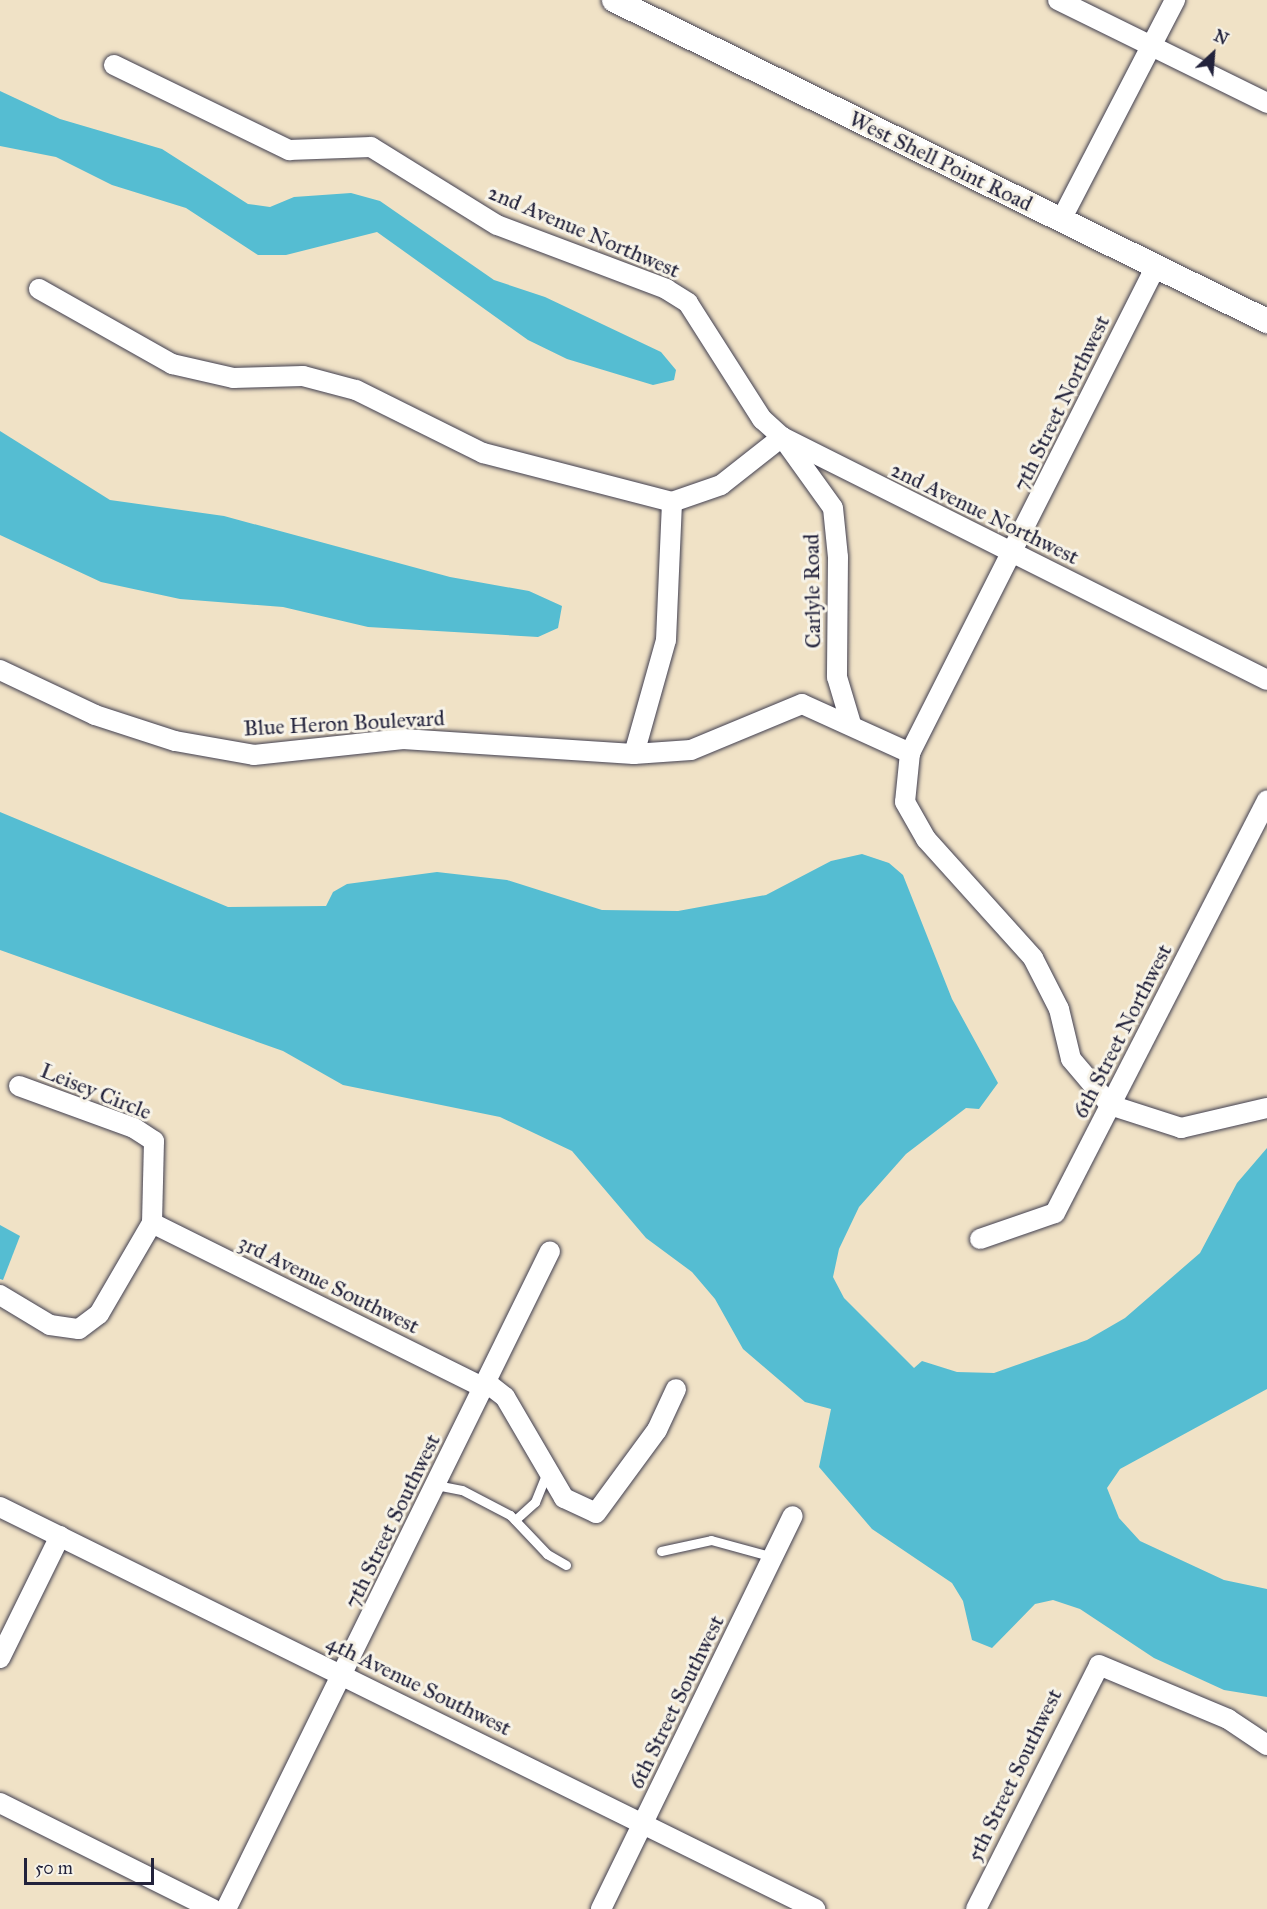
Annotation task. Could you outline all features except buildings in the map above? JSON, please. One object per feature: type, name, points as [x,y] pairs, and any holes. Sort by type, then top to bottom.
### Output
[{"type":"street","name":"West Shell Point Road","points":[[614,0],[1267,321]]},
{"type":"street","points":[[1058,0],[1267,103]]},
{"type":"street","points":[[1061,220],[1175,0]]},
{"type":"street","name":"2nd Avenue Northwest","points":[[114,64],[289,150],[370,147],[497,225],[666,289],[688,303],[762,419],[782,437],[1013,555],[1267,680]]},
{"type":"street","name":"7th Street Northwest","points":[[910,753],[1013,555],[1156,266]]},
{"type":"street","points":[[39,289],[172,364],[233,378],[303,376],[356,390],[483,453],[672,502],[721,485],[782,437]]},
{"type":"street","name":"Carlyle Road","points":[[782,437],[833,508],[838,557],[837,677],[851,724]]},
{"type":"street","points":[[634,754],[666,640],[672,502]]},
{"type":"street","name":"Blue Heron Boulevard","points":[[0,670],[94,715],[176,741],[254,755],[403,739],[634,754],[691,750],[802,704],[851,724],[910,753]]},
{"type":"street","points":[[910,753],[905,802],[926,839],[1033,958],[1059,1009],[1071,1059],[1110,1105],[1181,1128],[1267,1108]]},
{"type":"street","name":"6th Street Northwest","points":[[981,1239],[1055,1213],[1267,800]]},
{"type":"street","name":"Leisey Circle","points":[[19,1086],[134,1128],[154,1141],[153,1223]]},
{"type":"street","points":[[0,1295],[50,1325],[80,1329],[99,1314],[153,1223]]},
{"type":"street","name":"3rd Avenue Southwest","points":[[153,1223],[505,1397],[547,1473],[574,1507],[596,1513],[657,1430],[676,1389]]},
{"type":"street","name":"7th Street Southwest","points":[[226,1909],[550,1251]]},
{"type":"street","name":"4th Avenue Southwest","points":[[0,1507],[343,1674],[815,1909]]},
{"type":"street","name":"6th Street Southwest","points":[[601,1909],[793,1516]]},
{"type":"street","points":[[0,1658],[60,1536]]},
{"type":"street","name":"5th Street Southwest","points":[[976,1909],[1099,1665],[1228,1719],[1267,1745]]},
{"type":"street","points":[[0,1803],[213,1909]]},
{"type":"lane","points":[[514,1520],[535,1502],[547,1473]]},
{"type":"lane","points":[[436,1485],[462,1490],[514,1520],[547,1554],[566,1565]]},
{"type":"lane","points":[[661,1551],[711,1540],[773,1557]]},
{"type":"water","points":[[0,91],[60,119],[162,149],[248,204],[270,207],[294,197],[351,193],[380,201],[494,280],[545,297],[661,352],[676,370],[674,380],[653,385],[567,359],[528,340],[377,232],[286,255],[258,255],[186,208],[112,185],[56,157],[0,146]]},
{"type":"water","points":[[0,431],[110,500],[224,516],[450,577],[529,591],[562,606],[558,628],[538,637],[368,627],[283,607],[180,599],[101,582],[0,535]]},
{"type":"water","points":[[0,812],[228,907],[326,906],[333,892],[347,884],[437,872],[507,880],[602,910],[678,911],[766,895],[831,861],[862,854],[889,863],[903,875],[952,999],[998,1083],[979,1109],[966,1108],[906,1154],[859,1207],[839,1249],[833,1277],[844,1298],[914,1368],[922,1361],[957,1372],[994,1373],[1087,1340],[1125,1318],[1200,1253],[1237,1183],[1267,1148],[1267,1389],[1120,1469],[1107,1488],[1119,1518],[1140,1541],[1224,1580],[1267,1589],[1267,1697],[1224,1690],[1154,1658],[1080,1609],[1053,1600],[1035,1604],[992,1648],[972,1640],[963,1601],[952,1583],[872,1529],[819,1467],[831,1409],[805,1402],[743,1349],[715,1299],[692,1272],[646,1238],[572,1151],[500,1117],[343,1085],[283,1051],[0,950]]},
{"type":"water","points":[[0,1225],[20,1236],[3,1280],[0,1279]]}]
